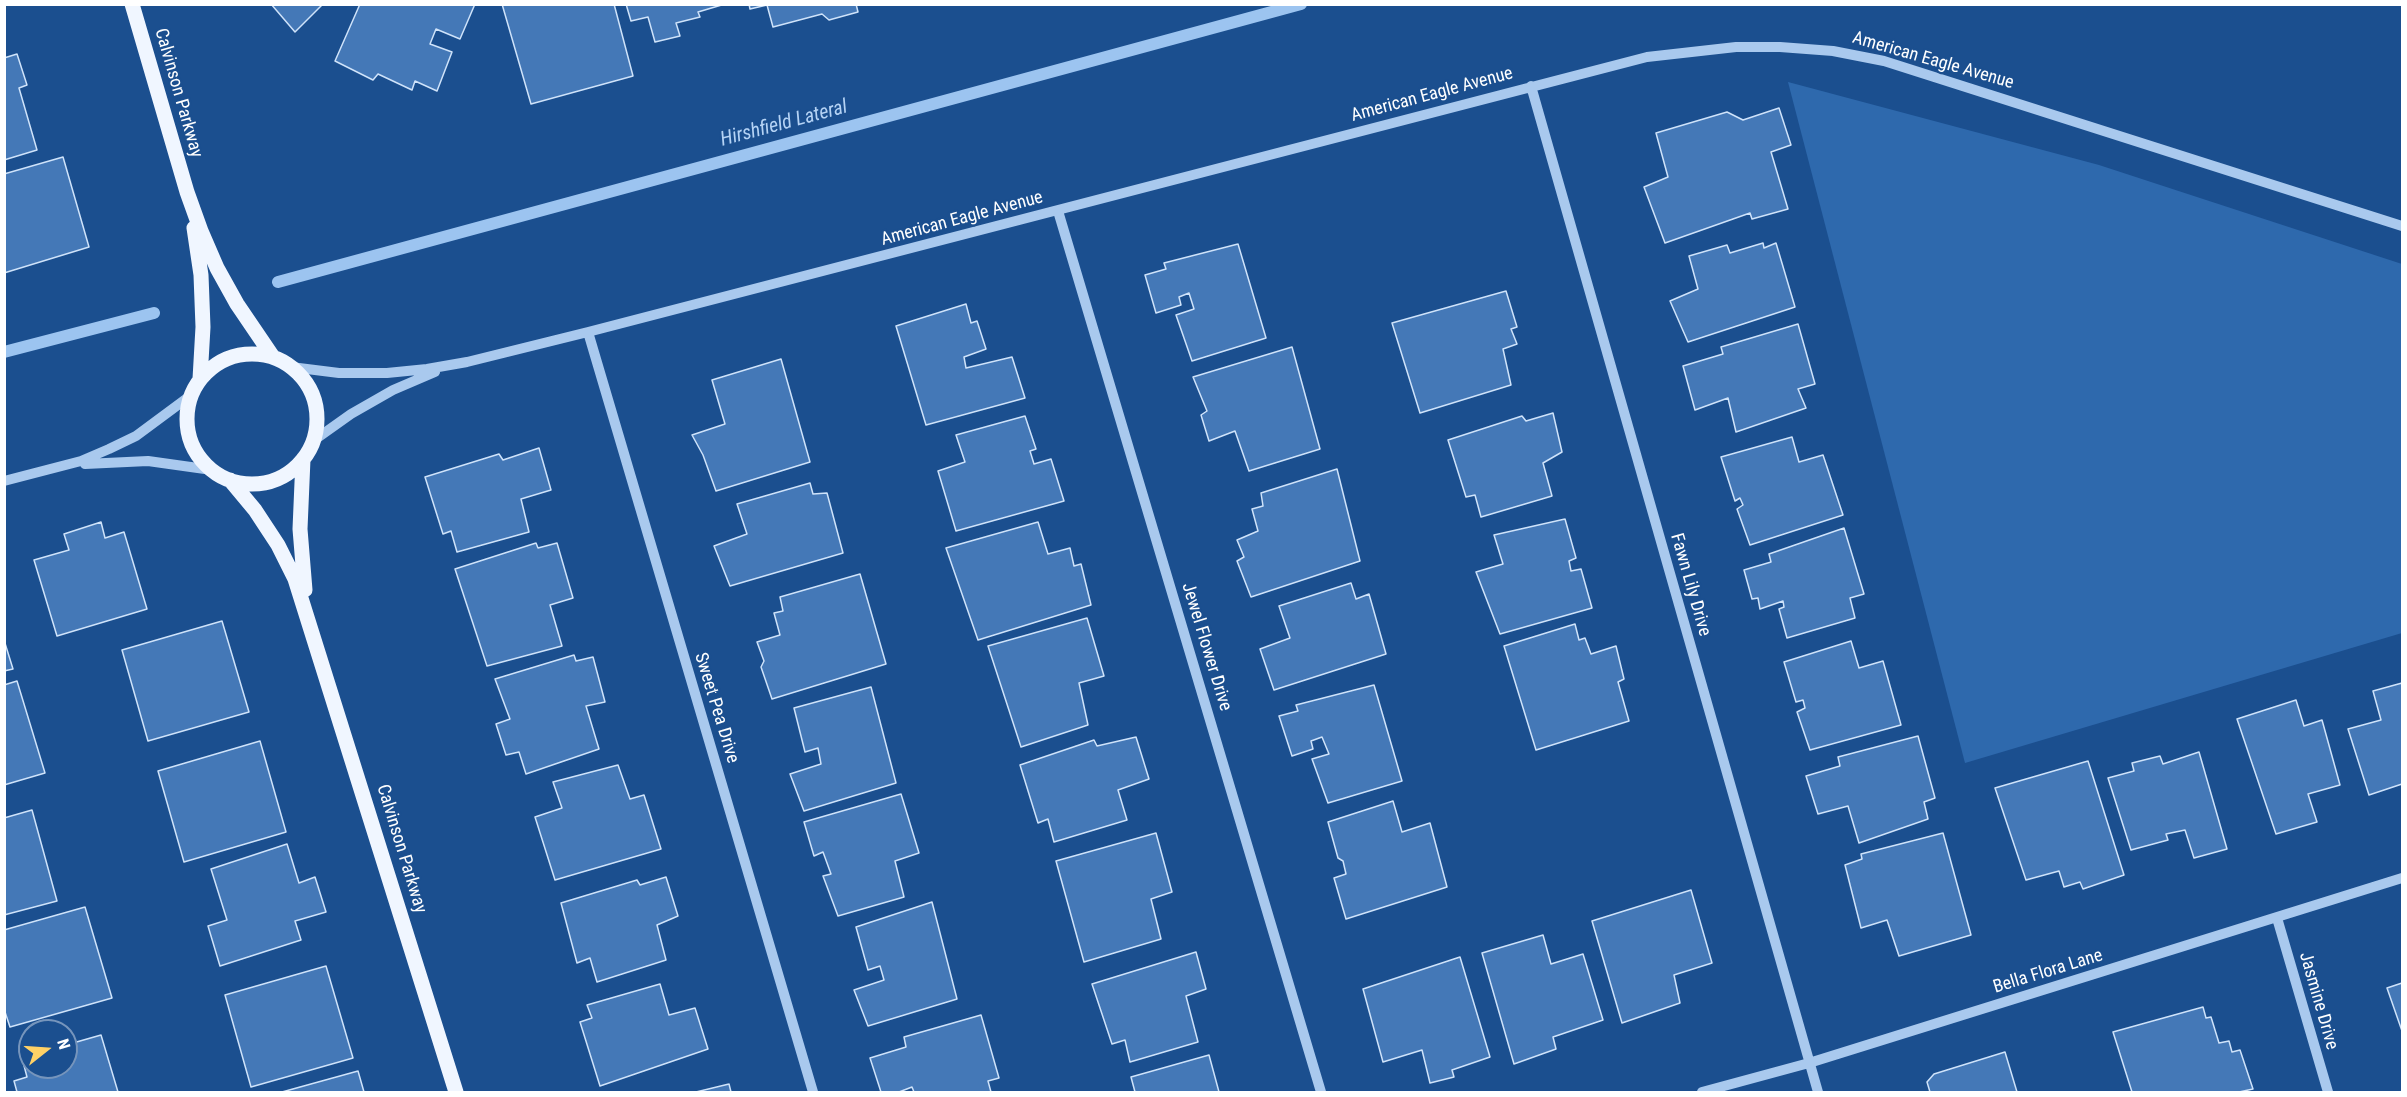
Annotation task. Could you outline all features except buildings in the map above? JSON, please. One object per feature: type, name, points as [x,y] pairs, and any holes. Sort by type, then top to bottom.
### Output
[{"type":"main road","name":"Calvinson Parkway","points":[[132,4],[187,192],[217,268],[237,304],[273,357]]},
{"type":"main road","name":"Calvinson Parkway","points":[[187,192],[201,275],[203,327],[200,379]]},
{"type":"main road","points":[[253,354],[273,357],[291,367],[305,382],[314,400],[317,421],[313,441],[303,459],[288,473],[270,482],[250,484],[230,480],[212,470],[198,456],[189,437],[187,417],[190,396],[200,379],[215,365],[233,356],[253,354]]},
{"type":"main road","name":"Calvinson Parkway","points":[[303,459],[300,529],[302,573],[308,617]]},
{"type":"main road","name":"Calvinson Parkway","points":[[230,480],[255,510],[278,546],[295,579],[456,1092]]},
{"type":"street","name":"American Eagle Avenue","points":[[291,367],[339,373],[387,374],[467,362],[1647,57],[1691,50],[1758,47],[1833,51],[1884,61],[2403,226]]},
{"type":"street","name":"Fawn Lily Drive","points":[[1530,87],[1818,1092]]},
{"type":"street","name":"Jewel Flower Drive","points":[[1058,211],[1321,1092]]},
{"type":"street","name":"Sweet Pea Drive","points":[[588,332],[813,1092]]},
{"type":"street","name":"American Eagle Avenue","points":[[313,441],[351,414],[393,390],[430,374],[467,362]]},
{"type":"street","points":[[4,481],[81,460],[136,436],[190,396]]},
{"type":"street","points":[[52,469],[98,462],[148,461],[212,470]]},
{"type":"street","name":"Bella Flora Lane","points":[[1702,1092],[1809,1062],[2403,878]]},
{"type":"street","name":"Jasmine Drive","points":[[2277,918],[2328,1092]]},
{"type":"shaded area","points":[[1788,82],[2099,165],[2402,264],[2402,633],[1965,763]]},
{"type":"waterway","name":"Hirshfield Lateral","points":[[278,282],[1301,4]]},
{"type":"waterway","name":"Hirshfield Lateral","points":[[4,352],[154,313]]}]
